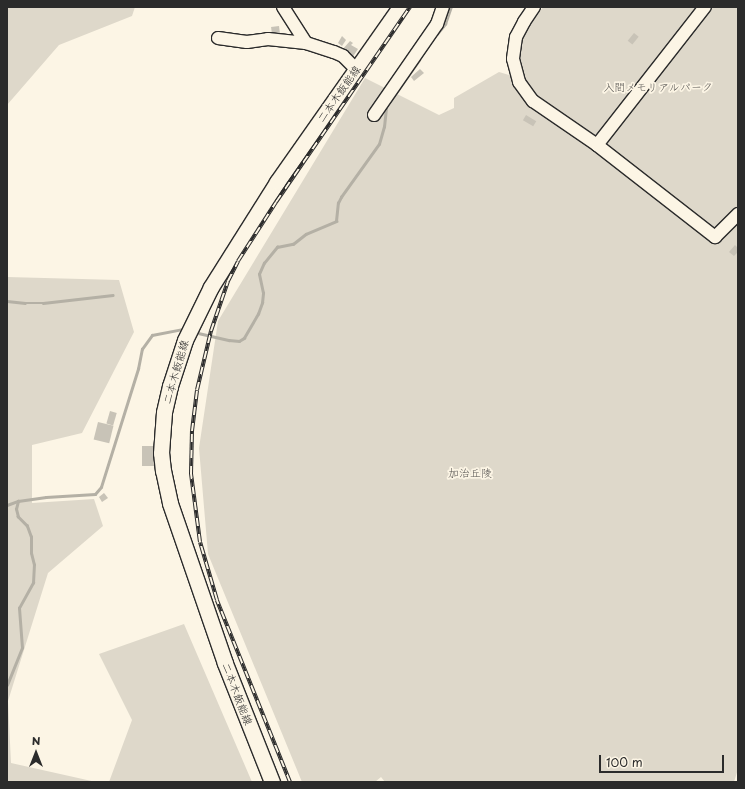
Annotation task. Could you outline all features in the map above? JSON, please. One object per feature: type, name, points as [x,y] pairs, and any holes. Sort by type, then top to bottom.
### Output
[{"type":"main road","name":"二本木飯能線","points":[[272,782],[195,580],[170,503],[163,471],[161,436],[164,412],[170,386],[189,330],[211,287],[255,215],[400,7]]},
{"type":"lane","points":[[283,7],[306,42]]},
{"type":"lane","points":[[374,115],[437,24],[443,7]]},
{"type":"lane","points":[[534,7],[516,37],[513,59],[519,82],[533,102],[597,145],[715,237],[738,214]]},
{"type":"lane","points":[[597,145],[705,7]]},
{"type":"lane","points":[[218,38],[247,42],[268,39],[306,42],[343,56],[357,70]]},
{"type":"green space","points":[[7,7],[135,7],[132,16],[59,45],[7,105]]},
{"type":"green space","name":"加治丘陵","points":[[543,7],[738,7],[738,209],[708,237],[738,219],[738,769],[734,782],[385,782],[381,777],[375,782],[302,782],[208,554],[199,448],[218,321],[365,78],[439,115],[454,108],[454,98],[499,72],[513,76],[516,84],[596,137],[538,97],[528,85],[523,74],[520,55],[522,39]]},
{"type":"green space","points":[[7,277],[119,280],[134,332],[82,433],[32,445],[32,503],[94,499],[103,526],[48,573],[8,701],[11,763],[96,782],[7,782]]},
{"type":"green space","points":[[184,624],[252,782],[109,782],[132,720],[99,654]]},
{"type":"building","points":[[279,26],[280,34],[272,35],[271,27]]},
{"type":"building","points":[[634,33],[639,37],[632,45],[628,41]]},
{"type":"building","points":[[342,36],[346,40],[342,46],[338,43]]},
{"type":"building","points":[[350,41],[353,43],[351,45],[358,49],[352,58],[342,50]]},
{"type":"building","points":[[420,69],[424,73],[414,81],[411,77]]},
{"type":"building","points":[[526,115],[536,121],[533,126],[523,120]]},
{"type":"building","points":[[735,245],[738,248],[738,252],[734,256],[729,252]]},
{"type":"building","points":[[110,411],[117,413],[113,425],[106,423]]},
{"type":"building","points":[[98,422],[114,426],[109,443],[94,439]]},
{"type":"building","points":[[142,446],[154,446],[154,466],[142,466]]},
{"type":"building","points":[[104,493],[108,498],[102,502],[99,497]]},
{"type":"waterway","points":[[437,34],[445,24],[451,7]]},
{"type":"waterway","points":[[391,100],[419,60]]},
{"type":"waterway","points":[[194,332],[229,340],[239,341],[244,338],[258,314],[262,303],[263,293],[259,274],[264,263],[277,247],[293,244],[306,234],[336,221],[338,203],[341,197],[379,144],[384,127],[386,107]]},
{"type":"waterway","points":[[7,301],[43,303],[113,295]]},
{"type":"waterway","points":[[7,685],[22,648],[19,608],[33,583],[34,565],[31,553],[31,537],[27,526],[18,517],[16,509],[18,501],[46,497],[95,494],[101,487],[138,369],[142,349],[152,335],[184,329]]},
{"type":"waterway","points":[[7,505],[18,501]]},
{"type":"railway","points":[[290,782],[217,600],[200,542],[191,474],[192,431],[197,390],[211,331],[228,281],[238,261],[276,202],[410,7]]},
{"type":"park label","name":"入間メモリアルパーク","points":[[658,87]]}]
